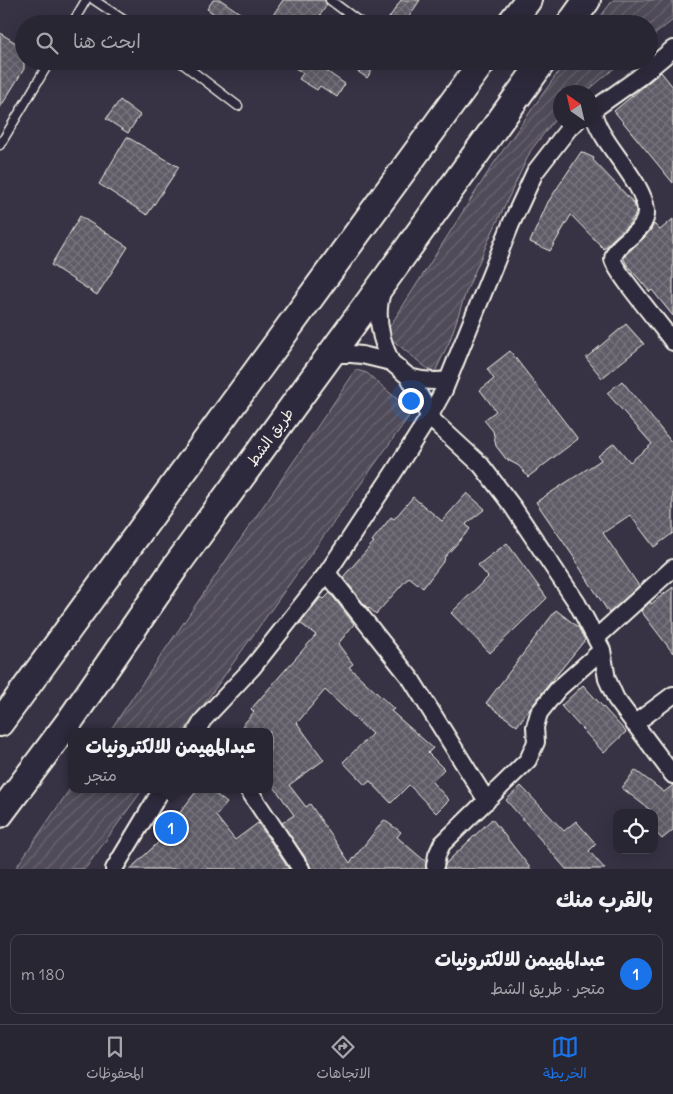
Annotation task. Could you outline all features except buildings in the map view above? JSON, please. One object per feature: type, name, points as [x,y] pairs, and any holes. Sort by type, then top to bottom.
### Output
[{"type":"highway","points":[[517,15],[528,0]]},
{"type":"highway","points":[[576,15],[587,0]]},
{"type":"highway","points":[[0,723],[476,70]]},
{"type":"highway","name":"طريق الشط","points":[[0,814],[71,719],[176,566],[537,70]]},
{"type":"street","points":[[658,62],[672,51]]},
{"type":"street","points":[[598,107],[648,70]]},
{"type":"street","points":[[598,127],[640,189],[646,210],[646,218],[641,228],[615,252],[613,259],[615,265],[622,277],[673,342]]},
{"type":"street","points":[[203,728],[327,573],[429,417],[444,390],[511,224],[535,172],[567,130]]},
{"type":"street","points":[[388,276],[382,293],[379,329],[383,346],[390,362]]},
{"type":"street","points":[[329,356],[340,354],[362,355],[390,362],[409,377],[429,417],[481,465],[513,507],[571,595],[599,644],[607,679],[616,699],[673,775]]},
{"type":"street","points":[[409,377],[430,382],[448,380]]},
{"type":"street","points":[[435,866],[442,844],[528,760],[536,742],[535,727],[539,714],[549,700],[599,644],[673,568]]},
{"type":"street","points":[[327,573],[411,679],[487,801]]},
{"type":"street","points":[[634,724],[673,695]]},
{"type":"street","points":[[114,869],[160,793]]},
{"type":"street","points":[[251,793],[301,869]]},
{"type":"lane","points":[[77,15],[86,0]]},
{"type":"lane","points":[[94,0],[116,15]]},
{"type":"lane","points":[[330,0],[350,15]]},
{"type":"lane","points":[[0,145],[45,70]]},
{"type":"lane","points":[[191,70],[238,106]]},
{"type":"shaded area","points":[[613,0],[673,0],[673,20],[658,32],[658,15],[602,15]]},
{"type":"shaded area","points":[[560,70],[612,70],[594,85],[553,85],[553,122],[531,150],[466,292],[450,340],[434,374],[385,334],[492,166]]},
{"type":"shaded area","points":[[356,370],[367,373],[412,412],[187,728],[112,728]]},
{"type":"shaded area","points":[[68,792],[140,793],[85,869],[15,869]]},
{"type":"place","name":"عبدالمهيمن للالكترونيات","points":[[171,828]]}]
